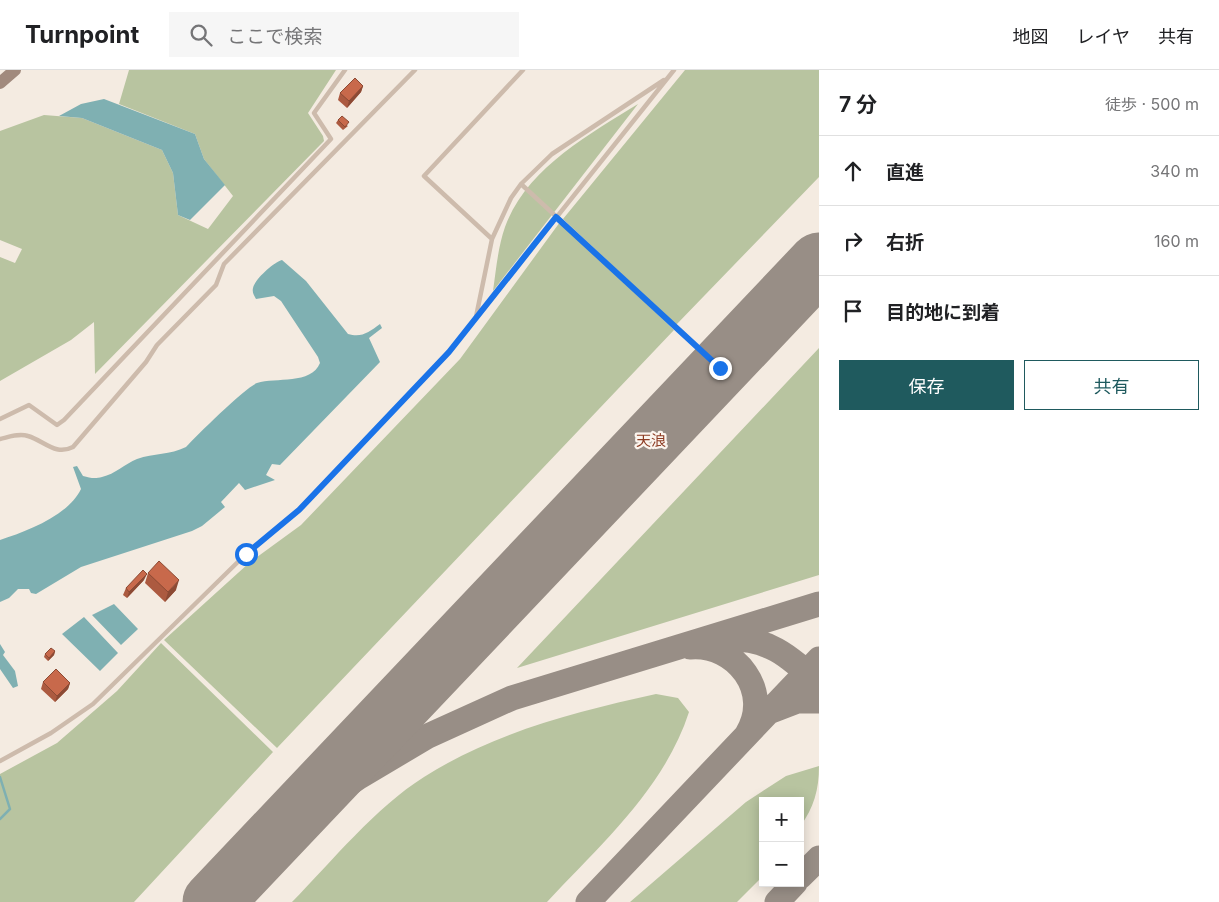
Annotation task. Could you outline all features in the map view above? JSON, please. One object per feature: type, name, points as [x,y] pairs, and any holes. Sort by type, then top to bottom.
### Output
[{"type":"street","points":[[0,83],[15,70]]},
{"type":"lane","points":[[0,419],[29,405],[57,425],[64,420],[331,139],[314,113],[345,70]]},
{"type":"lane","points":[[0,439],[17,435],[28,436],[58,451],[73,448],[146,362],[157,345],[216,285],[224,264],[415,70]]},
{"type":"lane","points":[[492,239],[424,176],[524,70]]},
{"type":"lane","points":[[0,761],[51,733],[93,704],[246,554],[299,510],[449,352],[674,70]]},
{"type":"lane","points":[[476,320],[492,239],[510,198],[521,184],[552,154],[667,78]]},
{"type":"lane","points":[[521,184],[720,368]]},
{"type":"green space","points":[[129,70],[336,70],[308,113],[323,136],[324,141],[95,374],[94,322],[71,340],[0,381],[0,257],[15,263],[22,249],[0,240],[0,131],[44,115],[82,118],[162,150],[173,173],[178,215],[208,229],[233,196],[204,159],[195,134],[119,104]]},
{"type":"green space","points":[[685,70],[819,70],[819,177],[676,325],[563,219]]},
{"type":"green space","points":[[638,104],[493,291],[505,227],[515,206],[528,188],[543,171],[579,141]]},
{"type":"green space","points":[[560,222],[674,330],[277,748],[164,640],[249,563],[301,525],[460,359]]},
{"type":"green space","points":[[819,348],[819,575],[517,668]]},
{"type":"green space","points":[[161,643],[273,752],[134,902],[0,902],[0,774],[57,743],[117,691]]},
{"type":"green space","points":[[656,694],[678,698],[689,712],[678,740],[664,766],[629,814],[547,902],[292,902],[355,835],[389,803],[406,789],[451,761],[536,725]]},
{"type":"green space","points":[[819,766],[815,798],[804,820],[804,797],[759,797],[759,880],[737,902],[630,902],[746,802],[786,776]]},
{"type":"water","points":[[104,99],[195,134],[204,159],[225,185],[190,220],[178,215],[173,173],[162,150],[82,118],[59,116],[81,104]]},
{"type":"water","points":[[282,260],[306,281],[348,334],[361,335],[380,324],[382,328],[369,338],[380,362],[280,465],[272,464],[266,475],[275,480],[245,490],[239,483],[221,502],[225,507],[202,526],[192,531],[81,567],[36,594],[31,593],[29,589],[18,589],[9,598],[0,602],[0,540],[34,527],[57,515],[75,499],[81,489],[73,467],[77,466],[83,476],[99,478],[111,474],[137,459],[180,450],[186,447],[251,386],[265,381],[292,379],[309,375],[315,370],[320,363],[318,357],[281,301],[274,296],[256,299],[253,293],[254,284],[265,271]]},
{"type":"water","points":[[114,604],[138,629],[121,645],[92,615]]},
{"type":"water","points":[[84,617],[118,653],[100,671],[62,634]]},
{"type":"water","points":[[0,644],[5,652],[3,655],[15,671],[18,686],[13,688],[0,669]]},
{"type":"building","points":[[355,78],[363,86],[349,101],[340,93]]},
{"type":"building","points":[[342,116],[349,122],[345,127],[338,120]]},
{"type":"building","points":[[159,561],[179,580],[168,592],[148,573]]},
{"type":"building","points":[[143,570],[147,574],[129,592],[126,588]]},
{"type":"building","points":[[51,648],[55,651],[49,658],[45,654]]},
{"type":"building","points":[[56,669],[70,683],[57,696],[43,682]]},
{"type":"waterway","points":[[0,777],[10,809],[0,819]]},
{"type":"taxiway","points":[[280,831],[359,777],[428,736],[512,698],[819,604]]},
{"type":"taxiway","points":[[724,639],[753,641],[776,650],[787,656],[819,684]]},
{"type":"taxiway","points":[[690,647],[707,648],[722,653],[746,673],[753,687],[756,702],[754,718],[747,734]]},
{"type":"taxiway","points":[[588,902],[819,659]]},
{"type":"taxiway","points":[[771,711],[797,701],[819,701]]},
{"type":"taxiway","points":[[804,873],[819,858]]},
{"type":"taxiway","points":[[777,902],[791,887]]},
{"type":"runway","points":[[213,902],[819,263]]},
{"type":"district","name":"天浪","points":[[651,440]]},
{"type":"route","points":[[246,554],[299,510],[449,352],[556,217],[720,368]]}]
